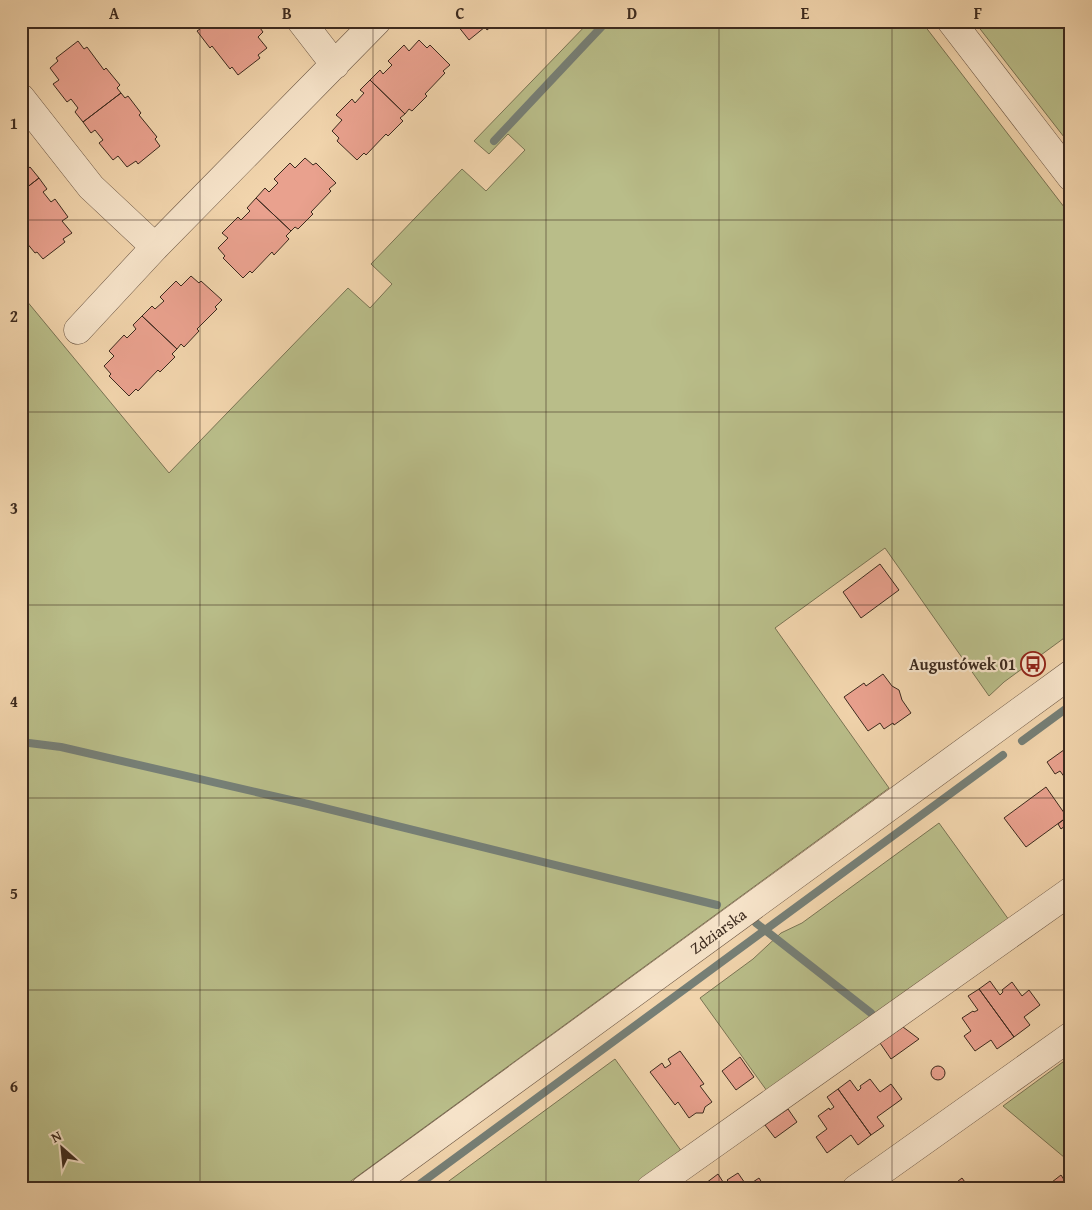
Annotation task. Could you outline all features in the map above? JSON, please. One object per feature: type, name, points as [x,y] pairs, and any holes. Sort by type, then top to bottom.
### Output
[{"type":"street","points":[[301,21],[335,65]]},
{"type":"street","points":[[78,330],[155,247],[377,21]]},
{"type":"street","points":[[951,21],[1071,177]]},
{"type":"street","points":[[21,98],[91,187],[155,247]]},
{"type":"street","name":"Zdziarska","points":[[365,1189],[1071,674]]},
{"type":"street","points":[[650,1189],[1071,890]]},
{"type":"street","points":[[856,1189],[1071,1036]]},
{"type":"green space","points":[[590,21],[921,21],[1071,216],[1071,633],[1004,682],[989,696],[885,548],[775,628],[889,788],[340,1189],[21,1189],[21,294],[169,473],[348,288],[370,308],[392,284],[371,264],[462,169],[486,191],[525,150],[508,134],[489,154],[474,141]]},
{"type":"green space","points":[[974,21],[1071,21],[1071,146],[984,34]]},
{"type":"green space","points":[[939,823],[1009,920],[767,1091],[700,998],[753,959],[781,933],[802,923]]},
{"type":"green space","points":[[1071,1056],[1071,1163],[1003,1106]]},
{"type":"green space","points":[[615,1059],[682,1152],[631,1189],[438,1189]]},
{"type":"building","points":[[198,21],[255,21],[263,32],[258,37],[267,48],[258,55],[260,58],[238,75],[232,67],[230,69],[212,46],[210,48],[197,31],[200,29],[196,23]]},
{"type":"building","points":[[454,21],[498,21],[487,30],[485,27],[469,40]]},
{"type":"building","points":[[419,40],[427,48],[430,45],[450,65],[425,94],[427,96],[412,111],[409,109],[405,114],[370,80],[380,70],[383,74],[392,65],[388,61],[404,45],[409,51]]},
{"type":"building","points":[[78,41],[84,49],[87,47],[104,70],[106,68],[120,85],[117,88],[121,93],[83,122],[75,112],[78,108],[71,99],[67,102],[53,84],[59,80],[50,68],[58,61],[56,58]]},
{"type":"building","points":[[370,80],[405,114],[400,118],[403,121],[388,136],[386,134],[366,155],[364,153],[357,160],[337,141],[339,138],[332,131],[342,120],[336,115],[352,99],[355,103],[364,93],[360,90]]},
{"type":"building","points":[[121,93],[125,98],[128,96],[141,113],[139,115],[157,137],[155,139],[160,146],[138,164],[136,161],[127,167],[118,156],[113,160],[99,143],[103,140],[95,130],[91,133],[83,122]]},
{"type":"building","points":[[305,158],[313,165],[316,163],[336,183],[311,212],[313,214],[298,229],[295,227],[291,231],[256,198],[265,188],[269,192],[278,183],[274,179],[290,163],[295,168]]},
{"type":"building","points":[[21,164],[26,170],[30,167],[39,178],[21,192]]},
{"type":"building","points":[[39,178],[47,189],[43,192],[51,202],[55,199],[68,217],[62,221],[72,233],[63,239],[65,242],[43,259],[37,252],[35,253],[21,236],[21,192]]},
{"type":"building","points":[[256,198],[291,231],[286,236],[289,239],[274,255],[272,252],[252,273],[250,271],[243,278],[223,258],[225,256],[218,248],[228,238],[222,233],[238,217],[241,220],[250,211],[247,208]]},
{"type":"building","points":[[191,276],[199,283],[201,281],[222,300],[215,307],[217,309],[197,329],[199,331],[184,347],[181,344],[177,349],[142,316],[152,306],[155,309],[164,301],[160,297],[176,281],[181,286]]},
{"type":"building","points":[[142,316],[177,349],[172,354],[175,357],[160,372],[158,370],[138,391],[136,389],[129,396],[109,376],[111,374],[104,366],[114,356],[109,351],[124,335],[127,338],[136,329],[133,325]]},
{"type":"building","points":[[880,564],[899,590],[861,618],[843,592]]},
{"type":"building","points":[[883,674],[892,686],[899,690],[902,700],[911,713],[894,725],[893,723],[884,729],[880,723],[868,731],[844,697],[864,683],[866,686]]},
{"type":"building","points":[[1068,747],[1071,751],[1071,786],[1060,771],[1055,774],[1047,762]]},
{"type":"building","points":[[1046,787],[1067,817],[1026,847],[1004,818]]},
{"type":"building","points":[[1067,817],[1071,821],[1061,829],[1058,824]]},
{"type":"building","points":[[990,981],[1000,995],[1003,992],[1002,990],[1012,982],[1022,996],[1029,990],[1040,1005],[1024,1017],[1030,1025],[1014,1037],[979,989]]},
{"type":"building","points":[[979,989],[1014,1037],[997,1049],[991,1040],[975,1051],[964,1036],[971,1031],[962,1018],[978,1010],[968,996]]},
{"type":"building","points":[[903,1027],[919,1039],[891,1059],[880,1043]]},
{"type":"building","points":[[680,1051],[704,1084],[700,1086],[712,1102],[705,1107],[703,1113],[696,1113],[689,1118],[678,1102],[675,1105],[650,1072],[662,1063],[665,1068],[671,1064],[668,1059]]},
{"type":"building","points":[[740,1057],[754,1077],[736,1090],[722,1071]]},
{"type":"building","points":[[938,1066],[943,1068],[945,1073],[943,1078],[938,1080],[933,1078],[931,1073],[933,1068]]},
{"type":"building","points":[[870,1079],[880,1092],[891,1084],[902,1099],[877,1117],[884,1126],[871,1135],[838,1089],[850,1080],[858,1091],[861,1088],[860,1086]]},
{"type":"building","points":[[838,1089],[871,1135],[858,1145],[851,1135],[827,1153],[816,1137],[827,1129],[818,1116],[829,1108],[830,1110],[834,1107],[827,1097]]},
{"type":"building","points":[[788,1109],[797,1122],[775,1138],[765,1125]]},
{"type":"building","points":[[738,1173],[747,1186],[759,1178],[766,1189],[710,1189],[706,1183],[718,1174],[725,1185],[729,1182],[727,1180]]},
{"type":"building","points":[[1061,1175],[1070,1189],[1043,1189]]},
{"type":"building","points":[[962,1178],[970,1189],[948,1189]]},
{"type":"waterway","points":[[494,141],[607,21]]},
{"type":"waterway","points":[[1022,741],[1071,705]]},
{"type":"waterway","points":[[21,742],[61,747],[308,804],[717,905]]},
{"type":"waterway","points":[[413,1189],[1003,755]]},
{"type":"waterway","points":[[756,923],[871,1013]]},
{"type":"place","name":"Augustówek 01","points":[[1033,664]]}]
